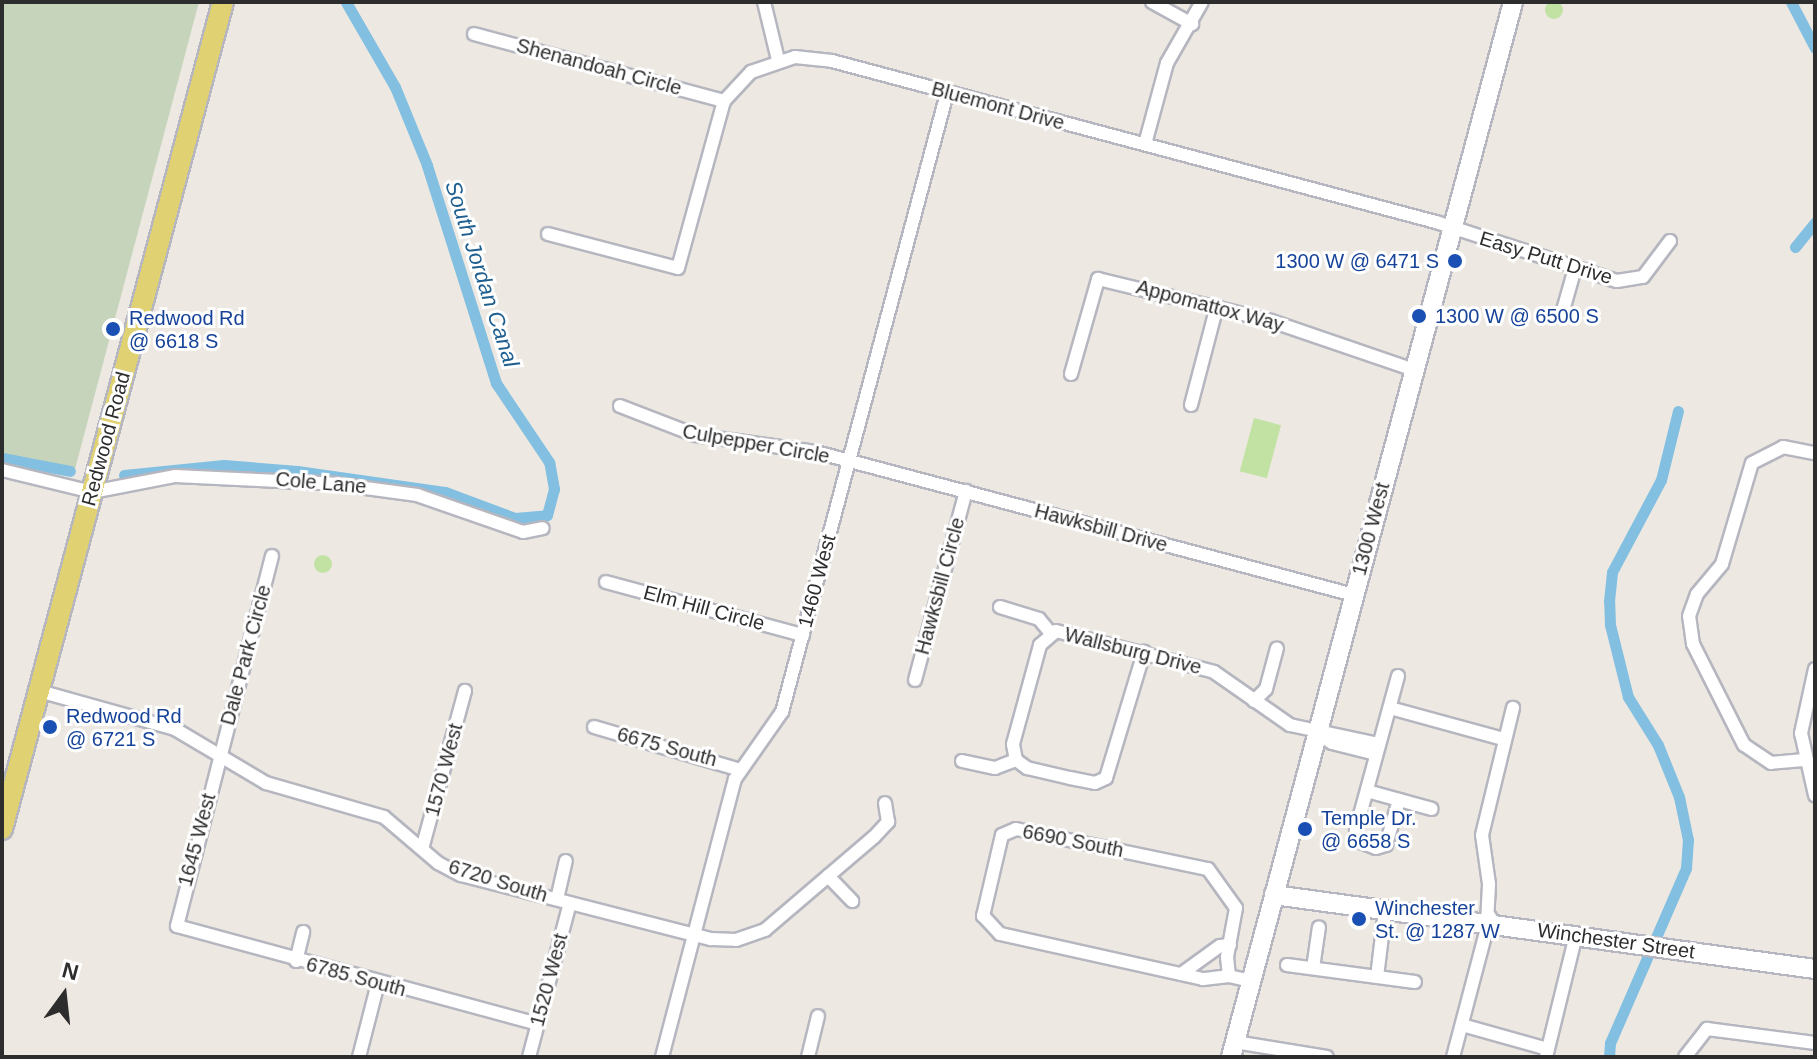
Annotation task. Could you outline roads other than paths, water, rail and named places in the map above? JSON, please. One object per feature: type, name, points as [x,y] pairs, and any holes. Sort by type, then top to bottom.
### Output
[{"type":"main road","name":"Redwood Road","points":[[2,829],[223,2]]},
{"type":"street","points":[[764,2],[778,60]]},
{"type":"street","points":[[1152,2],[1192,24]]},
{"type":"street","points":[[1145,144],[1167,63],[1202,2]]},
{"type":"street","name":"1300 West","points":[[1233,1050],[1513,2]]},
{"type":"street","name":"Shenandoah Circle","points":[[474,34],[724,101]]},
{"type":"street","name":"Bluemont Drive","points":[[548,234],[678,268],[724,101],[751,72],[778,60],[814,57],[1452,229]]},
{"type":"street","name":"1460 West","points":[[662,1057],[740,770],[778,721],[947,93]]},
{"type":"street","name":"Easy Putt Drive","points":[[1452,229],[1617,281],[1638,281],[1670,241]]},
{"type":"street","points":[[1562,314],[1575,268]]},
{"type":"street","name":"Appomattox Way","points":[[1071,374],[1098,279],[1217,306],[1414,370]]},
{"type":"street","points":[[1191,405],[1217,306]]},
{"type":"street","name":"Culpepper Circle","points":[[620,406],[720,442],[793,447],[849,461]]},
{"type":"street","points":[[1804,760],[1771,763],[1744,745],[1689,631],[1693,601],[1722,564],[1746,474],[1771,450],[1795,447],[1815,453]]},
{"type":"street","name":"Hawksbill Drive","points":[[849,461],[1354,595]]},
{"type":"street","points":[[2,470],[92,492]]},
{"type":"street","name":"Cole Lane","points":[[92,492],[175,476],[275,479],[417,495],[523,532],[543,528]]},
{"type":"street","name":"Hawksbill Circle","points":[[915,680],[966,491]]},
{"type":"street","name":"Dale Park Circle","points":[[220,754],[272,556]]},
{"type":"street","name":"Elm Hill Circle","points":[[606,582],[803,635]]},
{"type":"street","name":"Wallsburg Drive","points":[[1000,607],[1039,619],[1050,632],[1144,652],[1214,672],[1274,718],[1378,749]]},
{"type":"street","name":"Wallsburg Drive","points":[[1016,760],[1013,744],[1040,645],[1050,632]]},
{"type":"street","points":[[1254,701],[1266,689],[1277,648]]},
{"type":"street","points":[[962,761],[999,768],[1016,760],[1027,768],[1095,783],[1106,778],[1144,652]]},
{"type":"street","points":[[1815,669],[1802,719],[1804,760],[1815,795]]},
{"type":"street","points":[[1398,676],[1357,838],[1370,847],[1386,845],[1399,800]]},
{"type":"street","name":"6720 South","points":[[39,691],[175,729],[266,783],[384,817],[422,849],[461,875],[724,940],[751,937],[828,876],[888,822],[885,803]]},
{"type":"street","name":"1570 West","points":[[422,849],[465,691]]},
{"type":"street","points":[[1390,708],[1503,739]]},
{"type":"street","points":[[1453,1057],[1487,923],[1484,912],[1489,897],[1482,835],[1500,774],[1503,739],[1513,708]]},
{"type":"street","name":"6675 South","points":[[594,727],[740,770]]},
{"type":"street","name":"1645 West","points":[[177,926],[220,754]]},
{"type":"street","points":[[1367,791],[1432,809]]},
{"type":"street","name":"6690 South","points":[[1229,976],[1236,908],[1208,869],[1016,829],[1002,835],[983,916],[987,925],[1000,934],[1181,974],[1220,981],[1229,976],[1251,981]]},
{"type":"street","name":"1520 West","points":[[529,1057],[563,901],[566,861]]},
{"type":"street","points":[[828,876],[852,901]]},
{"type":"street","name":"Winchester Street","points":[[1274,895],[1815,969]]},
{"type":"street","points":[[1377,977],[1385,911]]},
{"type":"street","name":"6785 South","points":[[177,926],[296,961],[537,1024]]},
{"type":"street","points":[[1313,968],[1319,927]]},
{"type":"street","points":[[296,961],[303,932]]},
{"type":"street","points":[[1462,1025],[1547,1053],[1576,935]]},
{"type":"street","points":[[1181,974],[1220,946],[1230,945]]},
{"type":"street","points":[[1287,965],[1415,982]]},
{"type":"street","points":[[359,1057],[378,983]]},
{"type":"street","points":[[808,1057],[818,1016]]},
{"type":"street","points":[[1685,1057],[1707,1029],[1815,1043]]},
{"type":"street","points":[[1233,1050],[1327,1057]]},
{"type":"waterway","name":"South Jordan Canal","points":[[124,475],[224,465],[297,471],[445,492],[515,518],[547,515],[554,489],[549,462],[496,383],[427,165],[395,87],[346,2]]},
{"type":"waterway","points":[[1791,2],[1815,48]]},
{"type":"waterway","points":[[1795,247],[1815,222]]},
{"type":"waterway","points":[[1609,1057],[1610,1043],[1686,868],[1688,840],[1679,797],[1658,745],[1628,697],[1610,625],[1609,601],[1612,572],[1661,480],[1678,411]]},
{"type":"waterway","name":"South Jordan Canal","points":[[2,458],[70,471]]},
{"type":"place","name":"1300 W @ 6471 S","points":[[1455,261]]},
{"type":"place","name":"1300 W @ 6500 S","points":[[1419,316]]},
{"type":"place","name":"Redwood Rd @ 6618 S","points":[[113,329]]},
{"type":"place","name":"Redwood Rd @ 6721 S","points":[[50,727]]},
{"type":"place","name":"Temple Dr. @ 6658 S","points":[[1305,829]]},
{"type":"place","name":"Winchester St. @ 1287 W","points":[[1359,919]]}]
